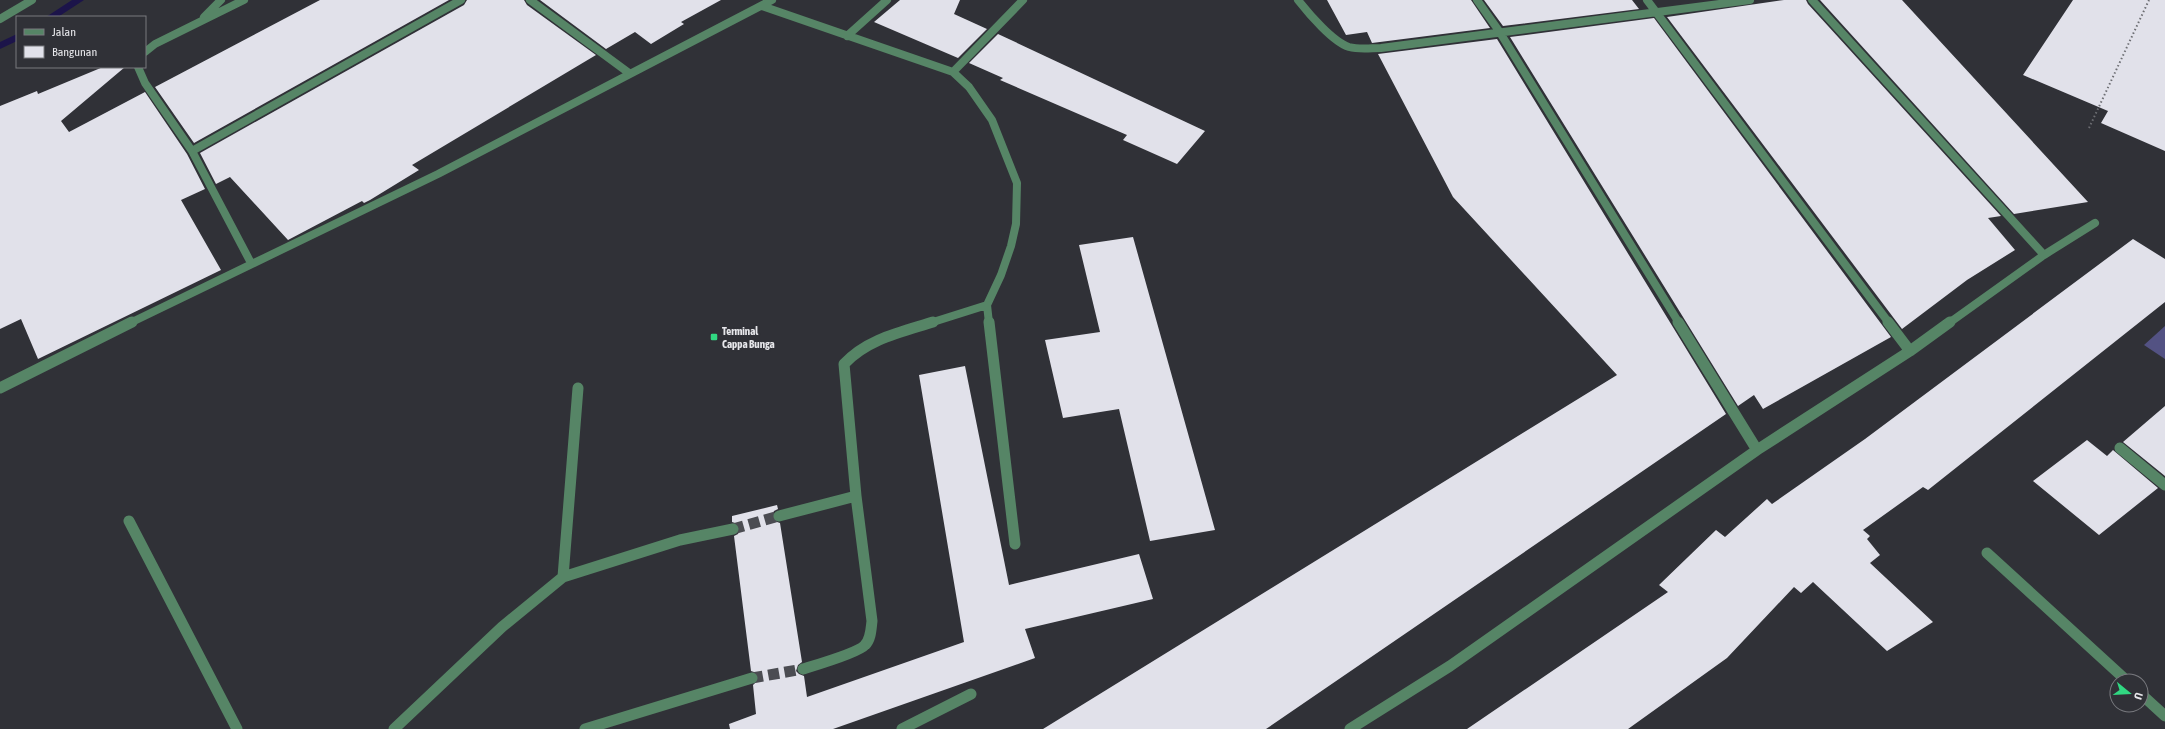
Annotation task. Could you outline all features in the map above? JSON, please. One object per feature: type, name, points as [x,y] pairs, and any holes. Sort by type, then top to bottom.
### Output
[{"type":"street","points":[[0,19],[32,0]]},
{"type":"street","points":[[198,23],[221,0]]},
{"type":"street","points":[[146,51],[155,44],[244,0]]},
{"type":"street","points":[[192,151],[461,0]]},
{"type":"street","points":[[530,0],[629,73]]},
{"type":"street","points":[[0,388],[251,263],[438,174],[629,73],[772,0]]},
{"type":"street","points":[[847,36],[887,0]]},
{"type":"street","points":[[953,72],[1022,0]]},
{"type":"street","points":[[1298,0],[1340,42],[1348,47],[1381,48],[1499,31],[1750,0]]},
{"type":"street","points":[[1477,0],[1499,31],[1757,450]]},
{"type":"street","points":[[1647,0],[1910,351]]},
{"type":"street","points":[[1812,0],[2044,255]]},
{"type":"street","points":[[762,6],[953,72],[969,87],[992,120],[1017,183],[1016,224],[1011,246],[1001,275],[987,305],[1015,544]]},
{"type":"street","points":[[138,68],[145,83],[192,151],[251,263]]},
{"type":"street","points":[[1350,729],[1450,666],[1757,450],[1910,351],[2044,255],[2095,223]]},
{"type":"street","points":[[803,668],[860,649],[866,644],[871,634],[872,621],[856,496],[843,370],[846,361],[864,346],[877,340],[987,305]]},
{"type":"street","points":[[563,577],[578,388]]},
{"type":"street","points":[[2120,448],[2165,484]]},
{"type":"street","points":[[779,516],[856,496]]},
{"type":"street","points":[[129,521],[237,729]]},
{"type":"street","points":[[394,729],[502,626],[563,577],[680,540],[733,529]]},
{"type":"street","points":[[1987,553],[2118,673]]},
{"type":"street","points":[[585,729],[752,678]]},
{"type":"street","points":[[902,729],[971,694]]},
{"type":"street","points":[[2149,701],[2165,716]]},
{"type":"path","points":[[2089,128],[2149,0]]},
{"type":"shaded area","points":[[2165,326],[2165,359],[2144,345]]},
{"type":"building","points":[[320,0],[449,0],[194,143],[155,87]]},
{"type":"building","points":[[467,0],[524,0],[527,5],[596,55],[412,165],[419,170],[370,200],[364,203],[362,201],[288,240],[230,177],[216,184],[200,153],[464,5]]},
{"type":"building","points":[[540,0],[721,0],[681,22],[684,24],[651,44],[635,32],[606,49]]},
{"type":"building","points":[[900,0],[960,0],[954,14],[987,29],[958,58],[874,22]]},
{"type":"building","points":[[1327,0],[1471,0],[1490,28],[1372,43],[1367,32],[1346,35]]},
{"type":"building","points":[[1484,0],[1632,0],[1639,9],[1503,26]]},
{"type":"building","points":[[1784,0],[1806,0],[2001,216],[1988,218],[2015,250],[1967,280],[1902,329],[1667,17]]},
{"type":"building","points":[[1820,0],[1902,0],[2088,202],[2014,214]]},
{"type":"building","points":[[2073,0],[2165,0],[2165,151],[2101,123],[2108,111],[2023,75]]},
{"type":"building","points":[[1654,18],[1891,337],[1763,409],[1754,395],[1738,406],[1510,37]]},
{"type":"building","points":[[998,34],[1205,131],[1177,164],[1123,140],[1127,135],[1000,80],[1003,78],[969,63]]},
{"type":"building","points":[[1497,39],[1726,414],[1266,729],[1043,729],[1617,375],[1453,197],[1378,54]]},
{"type":"building","points":[[101,68],[124,68],[61,121],[69,132],[145,92],[187,154],[205,189],[181,200],[221,270],[38,359],[21,319],[0,329],[0,106],[37,91],[38,94]]},
{"type":"building","points":[[1133,237],[1215,530],[1150,541],[1119,409],[1063,418],[1045,340],[1100,332],[1079,245]]},
{"type":"building","points":[[2133,239],[2165,259],[2165,302],[1928,490],[1923,487],[1863,530],[1870,536],[1867,539],[1880,555],[1870,563],[1933,622],[1887,651],[1813,582],[1801,593],[1794,587],[1727,658],[1628,729],[1467,729],[1668,592],[1659,585],[1716,530],[1725,537],[1767,499],[1772,504],[1865,439]]},
{"type":"building","points":[[965,366],[1009,585],[1139,554],[1153,599],[1025,629],[1035,658],[833,729],[730,729],[729,724],[756,714],[753,685],[759,679],[757,673],[751,671],[734,536],[738,534],[740,528],[738,524],[732,522],[732,516],[777,505],[778,509],[774,511],[772,517],[774,521],[780,523],[802,662],[798,665],[796,671],[804,676],[807,697],[964,642],[919,375]]},
{"type":"building","points":[[2165,406],[2165,476],[2123,442]]},
{"type":"building","points":[[2087,440],[2107,456],[2113,450],[2158,488],[2099,535],[2033,481]]},
{"type":"waterway","points":[[53,16],[79,0]]},
{"type":"waterway","points":[[0,46],[16,38]]},
{"type":"tunnel","points":[[733,529],[779,516]]},
{"type":"tunnel","points":[[752,678],[803,669]]},
{"type":"place","name":"Terminal Cappa Bunga","points":[[714,337]]}]
